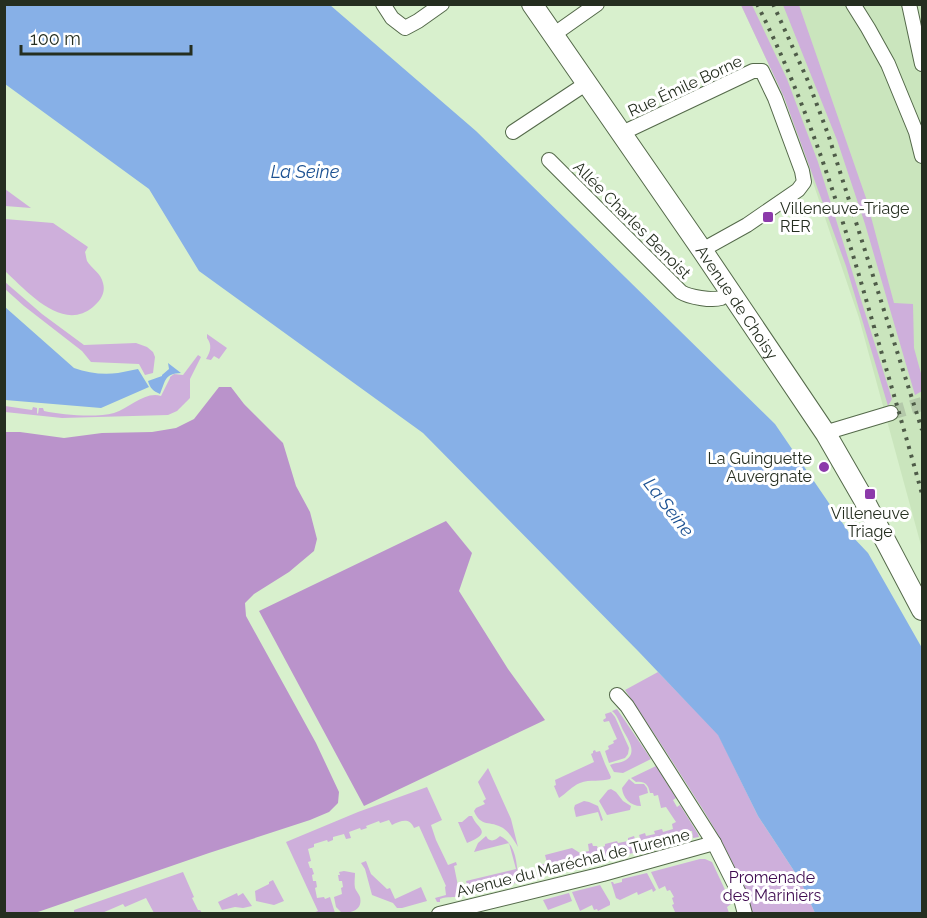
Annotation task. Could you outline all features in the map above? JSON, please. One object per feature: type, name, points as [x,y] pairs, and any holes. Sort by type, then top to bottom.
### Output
[{"type":"main road","name":"Avenue de Choisy","points":[[532,4],[826,434],[922,610]]},
{"type":"street","points":[[383,4],[392,18],[405,28],[442,4]]},
{"type":"street","points":[[853,4],[888,64],[916,132],[922,156]]},
{"type":"street","points":[[909,4],[922,64]]},
{"type":"street","points":[[553,35],[591,6]]},
{"type":"street","name":"Rue Émile Borne","points":[[622,133],[753,71],[762,71],[783,119],[804,182],[798,190],[747,225],[702,250]]},
{"type":"street","points":[[513,132],[587,83]]},
{"type":"street","name":"Allée Charles Benoist","points":[[549,160],[681,292],[696,298],[722,298],[730,292]]},
{"type":"street","points":[[826,434],[891,413]]},
{"type":"street","name":"Avenue du Maréchal de Turenne","points":[[617,695],[627,706],[714,843],[740,895],[745,914]]},
{"type":"street","name":"Avenue du Maréchal de Turenne","points":[[440,914],[603,874],[714,843]]},
{"type":"shaded area","points":[[741,5],[922,5],[922,549],[859,318],[784,97]]},
{"type":"shaded area","points":[[219,387],[231,387],[244,404],[283,443],[296,486],[310,512],[317,539],[314,551],[289,572],[254,594],[245,603],[246,616],[316,743],[339,792],[338,803],[329,812],[310,820],[35,913],[5,913],[5,432],[64,438],[102,433],[152,432],[176,428],[194,419]]},
{"type":"shaded area","points":[[446,521],[472,553],[459,591],[508,669],[545,720],[364,806],[259,611]]},
{"type":"green space","points":[[741,5],[752,5],[787,79],[818,162],[892,399],[888,406],[846,266],[784,97]]},
{"type":"green space","points":[[783,5],[799,5],[866,198],[894,303],[913,304],[914,348],[922,377],[922,391],[915,395],[865,224],[837,140]]},
{"type":"green space","points":[[5,189],[31,208],[5,206]]},
{"type":"green space","points":[[5,219],[53,223],[88,247],[85,252],[87,261],[102,279],[104,287],[98,302],[81,314],[69,315],[57,312],[34,298],[5,271]]},
{"type":"green space","points":[[5,282],[42,314],[84,345],[136,343],[147,347],[155,357],[153,373],[145,375],[139,364],[91,362],[82,351],[5,289]]},
{"type":"green space","points":[[207,334],[227,348],[219,359],[214,356],[211,360],[206,359],[210,348]]},
{"type":"green space","points":[[198,355],[201,357],[190,379],[190,398],[177,411],[168,415],[62,418],[5,412],[5,406],[32,410],[33,407],[37,408],[38,414],[39,408],[43,408],[44,411],[79,415],[114,413],[143,398],[161,396],[170,377],[174,374],[183,375]]},
{"type":"green space","name":"Promenade des Mariniers","points":[[658,672],[718,734],[758,816],[800,880],[815,913],[752,913],[741,881],[719,837],[625,690]]},
{"type":"green space","points":[[617,709],[651,759],[623,773],[614,772],[610,765],[624,761],[631,755],[628,739],[612,711]]},
{"type":"green space","points":[[611,712],[629,748],[625,758],[609,763],[605,751],[617,739],[609,721],[604,722],[603,720],[606,718],[605,714]]},
{"type":"green space","points":[[595,750],[600,751],[610,779],[580,783],[559,798],[554,786],[556,785],[555,780],[594,762],[591,754]]},
{"type":"green space","points":[[656,766],[676,798],[673,800],[677,807],[680,805],[699,837],[693,838],[692,831],[689,831],[690,838],[587,865],[584,852],[589,851],[588,844],[592,843],[598,849],[605,844],[628,841],[628,838],[634,836],[635,839],[640,838],[639,835],[645,833],[646,836],[655,834],[654,831],[662,829],[663,832],[673,829],[672,824],[676,822],[666,807],[661,808],[658,795],[654,796],[646,784],[636,782],[631,778]]},
{"type":"green space","points":[[488,768],[511,819],[518,847],[505,830],[483,822],[474,811],[485,804],[483,801],[486,799],[478,782]]},
{"type":"green space","points":[[629,779],[635,784],[644,784],[647,788],[648,793],[639,796],[641,806],[630,803],[624,795],[622,788]]},
{"type":"green space","points":[[427,787],[442,820],[431,825],[448,865],[456,862],[457,865],[454,866],[460,896],[443,898],[437,902],[435,898],[446,895],[446,886],[419,826],[414,828],[407,821],[392,825],[389,820],[380,823],[379,821],[366,826],[367,828],[349,832],[351,838],[346,839],[344,834],[333,837],[333,840],[328,842],[327,840],[314,844],[314,847],[308,849],[311,861],[308,862],[314,874],[312,875],[313,881],[316,881],[317,898],[330,897],[335,913],[313,913],[318,911],[286,842]]},
{"type":"green space","points":[[611,789],[631,806],[630,810],[607,815],[599,801]]},
{"type":"green space","points":[[584,801],[598,806],[603,820],[601,821],[598,812],[576,817],[575,805]]},
{"type":"green space","points":[[472,816],[482,833],[467,843],[458,822],[462,822]]},
{"type":"green space","points":[[486,836],[492,840],[500,836],[509,843],[474,852],[478,843]]},
{"type":"green space","points":[[509,843],[515,856],[519,882],[470,895],[466,881],[516,869]]},
{"type":"green space","points":[[572,848],[580,853],[584,866],[543,876],[540,865],[547,863],[545,855]]},
{"type":"green space","points":[[700,859],[712,862],[727,894],[729,893],[731,904],[727,907],[729,913],[671,913],[675,912],[672,905],[674,897],[665,886],[659,889],[651,872]]},
{"type":"green space","points":[[366,861],[371,874],[387,889],[390,888],[395,899],[421,887],[427,901],[397,908],[393,903],[372,895],[365,869],[361,863]]},
{"type":"green space","points":[[183,872],[194,897],[192,898],[202,913],[154,913],[146,898],[102,913],[74,912],[74,910]]},
{"type":"green space","points":[[339,872],[355,873],[355,888],[360,897],[358,908],[349,912],[341,912],[336,907],[334,897],[342,894],[342,881],[339,881],[338,875],[340,875]]},
{"type":"green space","points":[[647,873],[656,890],[653,892],[652,889],[638,895],[637,892],[620,900],[616,898],[611,882],[614,884],[622,882],[622,879]]},
{"type":"green space","points":[[273,880],[284,901],[274,905],[256,901],[255,891]]},
{"type":"green space","points":[[600,885],[610,905],[598,911],[594,910],[592,905],[580,911],[572,892]]},
{"type":"green space","points":[[237,893],[238,896],[243,893],[252,906],[222,910],[218,902]]},
{"type":"green space","points":[[569,893],[572,901],[548,910],[543,900]]},
{"type":"water","name":"La Seine","points":[[5,4],[330,5],[476,131],[775,424],[850,534],[868,553],[922,648],[922,913],[815,913],[800,880],[758,816],[718,735],[639,652],[423,433],[199,271],[149,189],[5,84]]},
{"type":"water","points":[[5,307],[74,368],[107,374],[138,369],[149,387],[101,408],[5,400]]},
{"type":"water","points":[[168,363],[181,373],[168,376],[160,394],[152,389],[148,381],[162,376],[169,369]]},
{"type":"tunnel","points":[[891,413],[922,404]]},
{"type":"railway","points":[[757,4],[792,81],[822,159],[860,280],[922,494]]},
{"type":"railway","points":[[773,4],[808,81],[828,134],[922,430]]},
{"type":"place","name":"Villeneuve-Triage RER","points":[[768,217]]},
{"type":"place","name":"La Guinguette Auvergnate","points":[[824,467]]},
{"type":"place","name":"Villeneuve Triage","points":[[870,494]]}]
